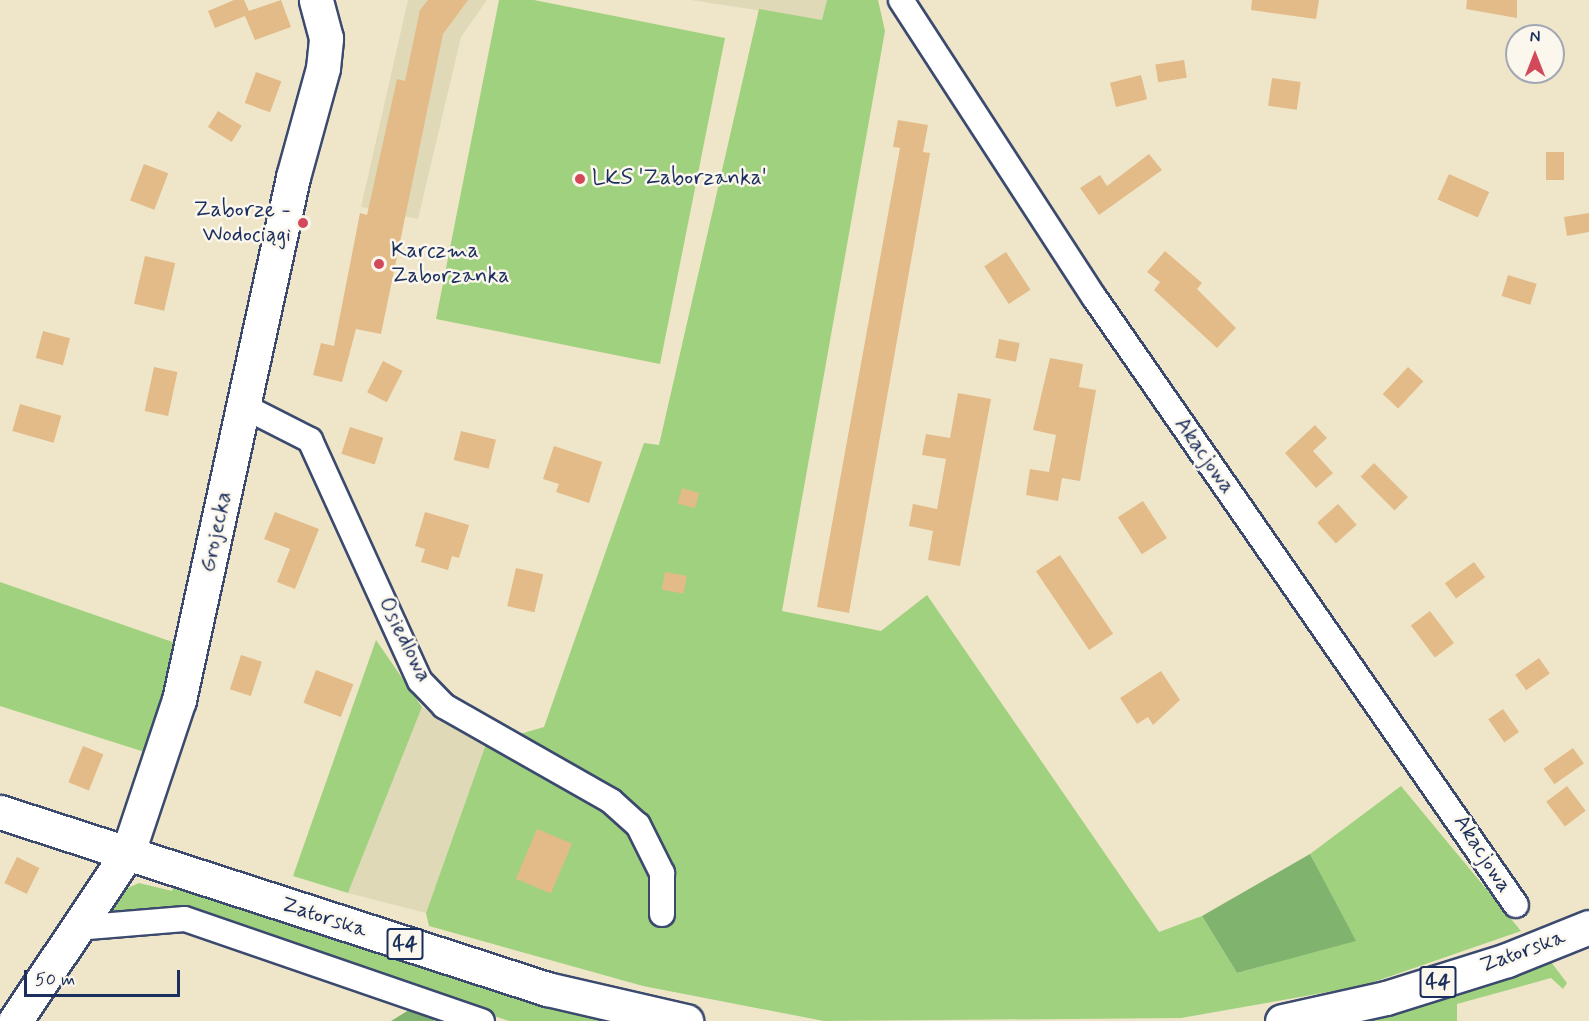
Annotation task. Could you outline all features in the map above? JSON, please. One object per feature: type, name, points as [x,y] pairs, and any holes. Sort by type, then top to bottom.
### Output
[{"type":"street","name":"Akacjowa","points":[[901,0],[1094,297],[1516,905]]},
{"type":"street","name":"Grojecka","points":[[15,1021],[128,852],[179,700],[323,68],[327,3]]},
{"type":"street","name":"Osiedlowa","points":[[245,407],[310,440],[420,681],[444,706],[611,801],[638,825],[662,873],[662,914]]},
{"type":"street","name":"Zatorska","points":[[0,812],[547,989],[686,1021]]},
{"type":"street","points":[[76,928],[185,919],[482,1021]]},
{"type":"street","name":"Zatorska","points":[[1282,1021],[1386,998],[1507,960],[1589,927]]},
{"type":"shaded area","points":[[408,0],[487,0],[461,37],[418,219],[361,207]]},
{"type":"shaded area","points":[[691,0],[827,0],[822,20]]},
{"type":"shaded area","points":[[422,707],[486,744],[426,913],[348,893]]},
{"type":"green space","name":"LKS 'Zaborzanka'","points":[[499,0],[534,0],[725,38],[660,364],[436,319]]},
{"type":"green space","points":[[827,0],[878,0],[885,31],[782,611],[881,631],[927,595],[1159,932],[1202,916],[1237,973],[1355,941],[1310,854],[1401,786],[1521,931],[1362,986],[1181,1018],[824,1021],[643,986],[429,926],[426,913],[486,744],[544,727],[644,443],[659,445],[759,9],[822,20]]},
{"type":"green space","points":[[0,582],[184,646],[154,755],[0,706]]},
{"type":"green space","points":[[376,640],[422,707],[348,893],[293,876]]},
{"type":"green space","points":[[1310,854],[1356,941],[1237,973],[1202,916]]},
{"type":"green space","points":[[139,883],[172,891],[174,884],[382,954],[609,1021],[509,1021],[175,909],[104,914],[121,891]]},
{"type":"green space","points":[[1551,962],[1567,983],[1563,989],[1551,978],[1457,1004],[1457,1021],[1367,1021],[1455,997]]},
{"type":"green space","points":[[409,1010],[436,1015],[434,1021],[391,1021]]},
{"type":"building","points":[[234,0],[244,0],[249,11],[281,0],[291,27],[255,40],[245,16],[215,28],[208,11]]},
{"type":"building","points":[[428,0],[468,0],[443,34],[381,334],[356,329],[342,382],[313,375],[321,343],[334,346],[360,213],[367,215],[397,79],[405,81],[420,10]]},
{"type":"building","points":[[1252,0],[1319,0],[1316,19],[1251,10]]},
{"type":"building","points":[[1467,0],[1517,0],[1517,18],[1466,9]]},
{"type":"building","points":[[1184,60],[1187,78],[1158,82],[1155,65]]},
{"type":"building","points":[[256,72],[281,81],[270,112],[245,103]]},
{"type":"building","points":[[1141,75],[1147,99],[1116,107],[1110,83]]},
{"type":"building","points":[[1272,78],[1301,82],[1297,110],[1268,106]]},
{"type":"building","points":[[218,111],[242,126],[232,142],[208,127]]},
{"type":"building","points":[[898,120],[928,125],[923,152],[930,153],[849,613],[817,607],[900,148],[893,147]]},
{"type":"building","points":[[1546,152],[1564,152],[1564,180],[1546,180]]},
{"type":"building","points":[[1149,154],[1162,170],[1099,215],[1080,188],[1100,175],[1107,186]]},
{"type":"building","points":[[144,164],[168,173],[154,210],[130,200]]},
{"type":"building","points":[[1449,174],[1489,192],[1478,217],[1438,200]]},
{"type":"building","points":[[1589,213],[1589,232],[1567,236],[1564,217]]},
{"type":"building","points":[[1165,251],[1202,283],[1197,289],[1236,328],[1217,348],[1154,290],[1160,282],[1147,272]]},
{"type":"building","points":[[1006,252],[1031,290],[1009,304],[984,266]]},
{"type":"building","points":[[145,256],[175,263],[164,311],[134,304]]},
{"type":"building","points":[[1508,275],[1537,284],[1530,305],[1502,296]]},
{"type":"building","points":[[43,331],[70,338],[63,365],[36,358]]},
{"type":"building","points":[[999,339],[1020,343],[1016,362],[995,358]]},
{"type":"building","points":[[1050,358],[1083,364],[1079,387],[1096,390],[1080,481],[1062,478],[1058,501],[1026,495],[1030,469],[1049,472],[1056,435],[1033,430]]},
{"type":"building","points":[[383,361],[403,371],[387,402],[367,392]]},
{"type":"building","points":[[154,367],[177,372],[168,416],[145,411]]},
{"type":"building","points":[[1408,367],[1423,381],[1398,408],[1383,394]]},
{"type":"building","points":[[958,393],[991,399],[960,566],[928,560],[933,531],[909,526],[913,504],[937,509],[946,459],[922,455],[926,434],[950,438]]},
{"type":"building","points":[[20,404],[61,416],[54,443],[12,431]]},
{"type":"building","points":[[1315,425],[1327,438],[1313,451],[1333,473],[1316,488],[1285,453]]},
{"type":"building","points":[[350,427],[383,438],[375,464],[341,454]]},
{"type":"building","points":[[461,431],[496,440],[489,469],[454,460]]},
{"type":"building","points":[[554,446],[602,462],[589,503],[556,492],[559,484],[543,479]]},
{"type":"building","points":[[1374,463],[1408,497],[1395,510],[1361,476]]},
{"type":"building","points":[[682,488],[699,493],[695,508],[678,503]]},
{"type":"building","points":[[1143,501],[1167,538],[1142,554],[1118,517]]},
{"type":"building","points":[[1338,504],[1357,525],[1336,544],[1317,523]]},
{"type":"building","points":[[275,512],[319,529],[295,589],[277,582],[290,549],[264,539]]},
{"type":"building","points":[[425,512],[469,525],[459,558],[452,556],[448,570],[421,562],[425,549],[415,546]]},
{"type":"building","points":[[1060,555],[1113,634],[1089,650],[1036,571]]},
{"type":"building","points":[[1474,562],[1485,577],[1456,599],[1445,583]]},
{"type":"building","points":[[516,568],[543,574],[535,612],[507,606]]},
{"type":"building","points":[[665,572],[687,576],[684,594],[662,590]]},
{"type":"building","points":[[1430,611],[1454,643],[1435,657],[1411,625]]},
{"type":"building","points":[[241,655],[262,662],[251,696],[230,689]]},
{"type":"building","points":[[1539,658],[1550,674],[1526,690],[1515,675]]},
{"type":"building","points":[[316,670],[353,684],[341,717],[303,703]]},
{"type":"building","points":[[1161,671],[1180,700],[1153,725],[1148,717],[1137,724],[1120,698]]},
{"type":"building","points":[[1503,709],[1519,732],[1504,742],[1488,719]]},
{"type":"building","points":[[83,746],[103,754],[89,790],[68,782]]},
{"type":"building","points":[[1573,748],[1584,764],[1554,784],[1544,769]]},
{"type":"building","points":[[1567,786],[1586,811],[1565,826],[1546,802]]},
{"type":"building","points":[[537,829],[572,844],[551,894],[516,879]]},
{"type":"building","points":[[17,857],[39,868],[27,894],[4,883]]},
{"type":"place","name":"LKS 'Zaborzanka'","points":[[580,179]]},
{"type":"place","name":"Zaborze - Wodociągi","points":[[303,223]]},
{"type":"place","name":"Karczma Zaborzanka","points":[[379,264]]}]
